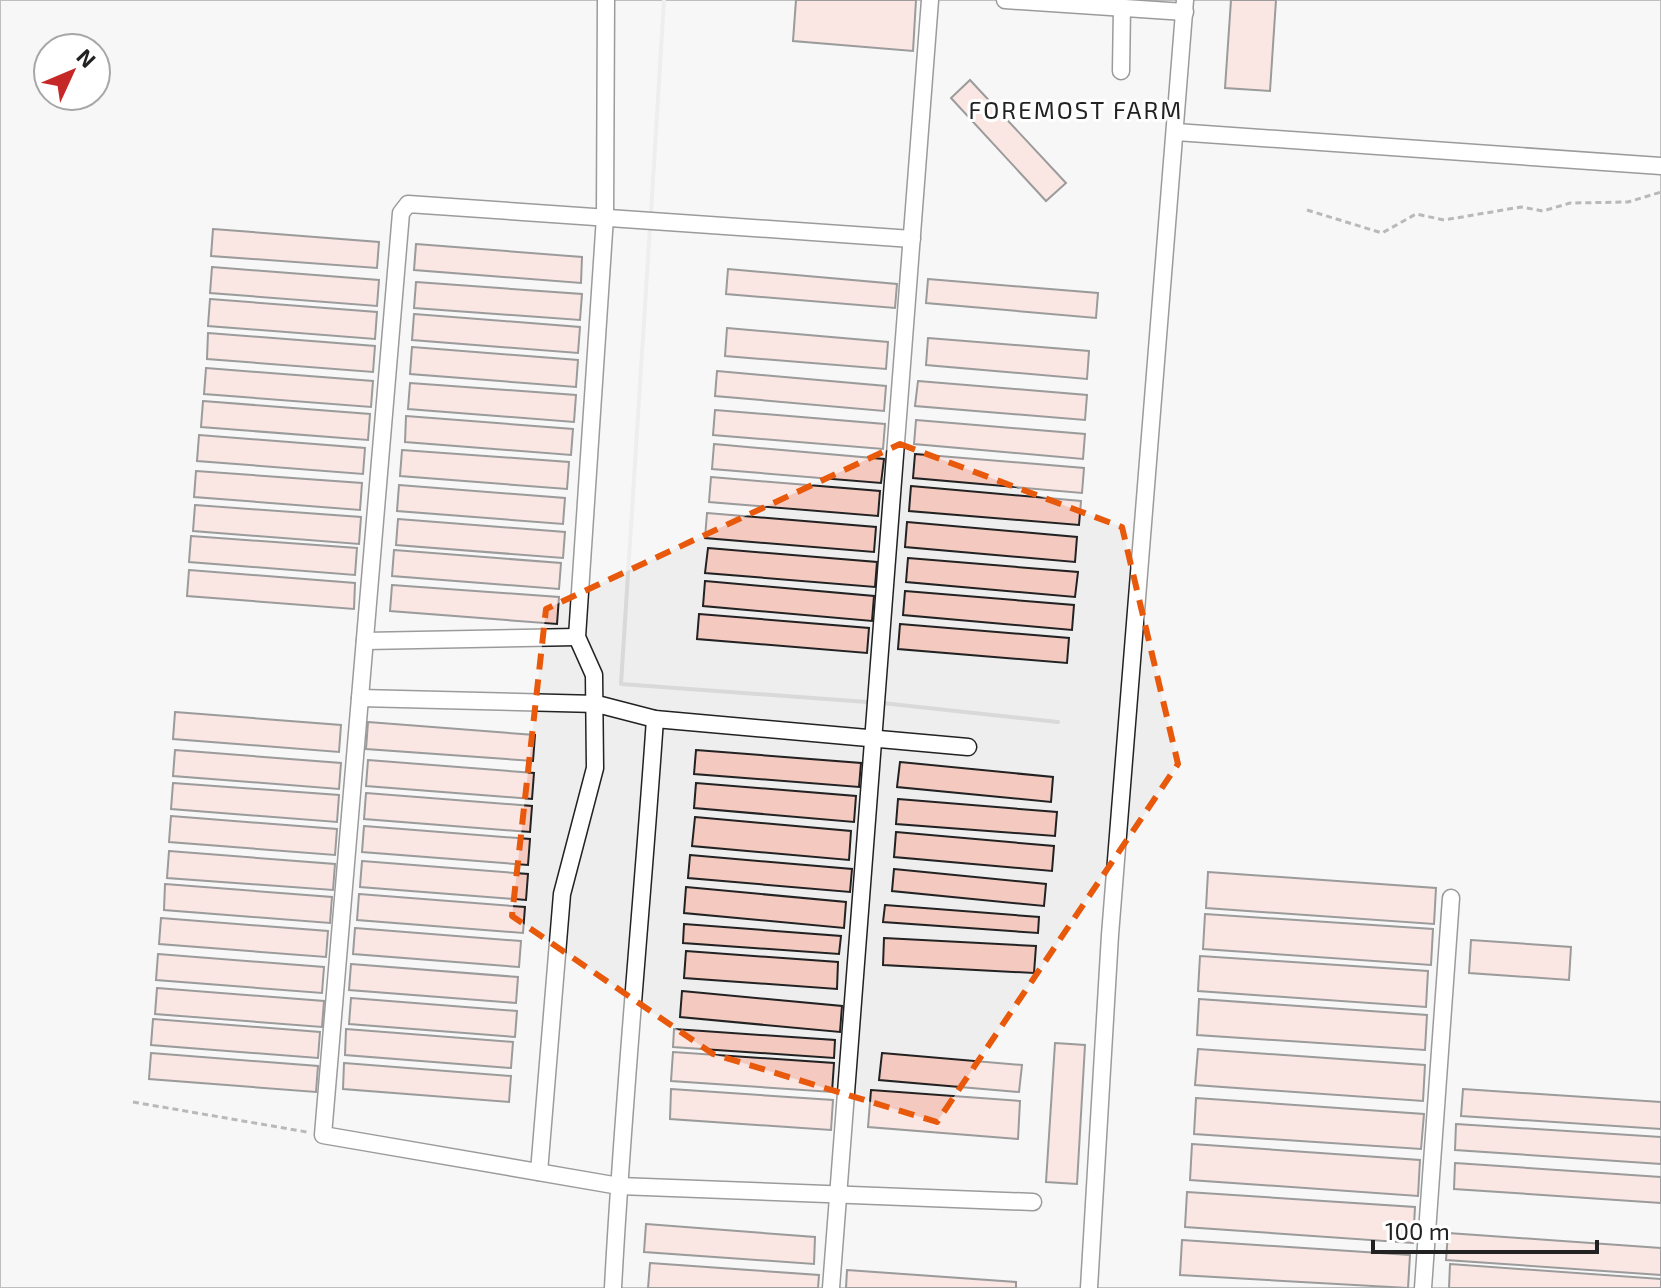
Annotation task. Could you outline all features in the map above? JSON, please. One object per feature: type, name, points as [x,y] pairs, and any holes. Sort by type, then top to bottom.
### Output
[{"type":"lane","points":[[539,1172],[562,894],[595,768],[597,704],[594,675],[577,637],[605,217],[606,0]]},
{"type":"lane","points":[[831,1288],[930,0]]},
{"type":"lane","points":[[1005,0],[1122,8],[1185,6],[1110,935],[1089,1288]]},
{"type":"lane","points":[[1121,71],[1122,8]]},
{"type":"lane","points":[[1176,132],[1661,166]]},
{"type":"lane","points":[[912,239],[408,204],[401,213],[323,1135],[619,1186],[839,1192],[1033,1202]]},
{"type":"lane","points":[[365,641],[577,637]]},
{"type":"lane","points":[[360,698],[597,704],[655,719],[968,747]]},
{"type":"lane","points":[[613,1288],[655,719]]},
{"type":"lane","points":[[1423,1288],[1451,898]]},
{"type":"path","points":[[1307,210],[1382,233],[1416,214],[1444,220],[1521,207],[1543,211],[1570,203],[1628,202],[1661,192]]},
{"type":"path","points":[[133,1102],[323,1135]]},
{"type":"highlighted area","points":[[900,444],[1122,527],[1178,764],[937,1122],[713,1054],[512,916],[546,609]]},
{"type":"shaded area","points":[[0,0],[1661,0],[1661,1288],[0,1288]]},
{"type":"building","points":[[796,0],[916,0],[913,51],[793,41]]},
{"type":"building","points":[[1231,0],[1276,0],[1270,91],[1225,88]]},
{"type":"building","points":[[970,80],[1066,183],[1046,201],[951,98]]},
{"type":"building","points":[[213,229],[379,242],[377,268],[211,256]]},
{"type":"building","points":[[416,244],[582,257],[581,283],[414,270]]},
{"type":"building","points":[[212,267],[379,280],[377,306],[210,293]]},
{"type":"building","points":[[728,269],[897,284],[895,308],[726,294]]},
{"type":"building","points":[[928,279],[1098,293],[1096,318],[926,303]]},
{"type":"building","points":[[416,282],[582,294],[580,320],[414,308]]},
{"type":"building","points":[[210,299],[377,312],[375,339],[208,326]]},
{"type":"building","points":[[414,314],[580,327],[578,353],[412,340]]},
{"type":"building","points":[[727,328],[888,342],[886,369],[725,356]]},
{"type":"building","points":[[208,333],[375,346],[373,372],[207,359]]},
{"type":"building","points":[[928,338],[1089,351],[1087,379],[926,365]]},
{"type":"building","points":[[412,347],[578,360],[576,387],[410,374]]},
{"type":"building","points":[[206,368],[373,381],[371,407],[204,394]]},
{"type":"building","points":[[717,371],[886,386],[884,411],[715,396]]},
{"type":"building","points":[[918,381],[1087,395],[1085,420],[915,406]]},
{"type":"building","points":[[410,383],[576,395],[574,422],[408,409]]},
{"type":"building","points":[[203,401],[370,414],[368,440],[201,427]]},
{"type":"building","points":[[715,410],[885,424],[883,449],[713,435]]},
{"type":"building","points":[[406,416],[573,429],[571,455],[405,442]]},
{"type":"building","points":[[916,420],[1085,434],[1083,459],[914,444]]},
{"type":"building","points":[[199,435],[365,448],[363,474],[197,461]]},
{"type":"building","points":[[714,444],[884,459],[881,483],[712,469]]},
{"type":"building","points":[[402,450],[569,462],[567,489],[400,476]]},
{"type":"building","points":[[915,454],[1084,468],[1082,493],[913,478]]},
{"type":"building","points":[[196,471],[362,483],[360,510],[194,497]]},
{"type":"building","points":[[711,477],[880,491],[878,516],[709,502]]},
{"type":"building","points":[[399,485],[565,498],[563,524],[397,511]]},
{"type":"building","points":[[911,486],[1081,501],[1079,525],[909,511]]},
{"type":"building","points":[[195,505],[361,517],[359,544],[193,531]]},
{"type":"building","points":[[707,513],[876,527],[874,552],[705,538]]},
{"type":"building","points":[[398,519],[565,532],[563,558],[396,545]]},
{"type":"building","points":[[907,522],[1077,537],[1075,562],[905,547]]},
{"type":"building","points":[[191,536],[357,548],[355,575],[189,562]]},
{"type":"building","points":[[708,548],[877,562],[875,587],[705,573]]},
{"type":"building","points":[[394,550],[561,563],[559,589],[392,576]]},
{"type":"building","points":[[908,558],[1078,572],[1075,597],[906,582]]},
{"type":"building","points":[[189,570],[355,583],[354,609],[187,596]]},
{"type":"building","points":[[705,581],[874,596],[872,621],[703,606]]},
{"type":"building","points":[[392,585],[559,597],[557,624],[390,611]]},
{"type":"building","points":[[905,591],[1074,605],[1072,630],[903,615]]},
{"type":"building","points":[[699,614],[869,628],[867,653],[697,639]]},
{"type":"building","points":[[900,624],[1069,638],[1067,663],[898,649]]},
{"type":"building","points":[[175,712],[341,725],[339,752],[173,739]]},
{"type":"building","points":[[368,722],[535,735],[533,761],[366,749]]},
{"type":"building","points":[[175,750],[341,763],[339,789],[173,776]]},
{"type":"building","points":[[696,750],[861,763],[859,787],[694,774]]},
{"type":"building","points":[[368,760],[534,773],[532,799],[366,786]]},
{"type":"building","points":[[900,762],[1053,777],[1051,802],[897,787]]},
{"type":"building","points":[[173,783],[339,795],[337,822],[171,809]]},
{"type":"building","points":[[696,783],[856,796],[854,822],[694,808]]},
{"type":"building","points":[[366,793],[532,806],[530,832],[364,819]]},
{"type":"building","points":[[898,799],[1057,812],[1055,836],[896,824]]},
{"type":"building","points":[[171,816],[337,829],[335,855],[169,842]]},
{"type":"building","points":[[695,817],[851,831],[849,860],[692,846]]},
{"type":"building","points":[[364,826],[530,839],[528,865],[362,852]]},
{"type":"building","points":[[896,832],[1054,846],[1052,871],[894,857]]},
{"type":"building","points":[[169,851],[335,864],[333,890],[167,878]]},
{"type":"building","points":[[690,855],[852,869],[850,892],[688,878]]},
{"type":"building","points":[[362,861],[528,874],[526,900],[360,887]]},
{"type":"building","points":[[894,869],[1046,884],[1044,906],[892,891]]},
{"type":"building","points":[[1208,872],[1436,888],[1434,924],[1206,908]]},
{"type":"building","points":[[165,884],[332,897],[330,923],[164,910]]},
{"type":"building","points":[[686,887],[846,902],[844,928],[684,913]]},
{"type":"building","points":[[359,894],[525,907],[523,933],[357,920]]},
{"type":"building","points":[[885,905],[1039,917],[1038,933],[883,922]]},
{"type":"building","points":[[1205,914],[1433,929],[1431,965],[1203,949]]},
{"type":"building","points":[[161,918],[328,931],[326,957],[159,944]]},
{"type":"building","points":[[684,924],[841,936],[839,954],[683,943]]},
{"type":"building","points":[[355,928],[521,941],[519,967],[353,954]]},
{"type":"building","points":[[884,938],[1036,946],[1034,973],[883,965]]},
{"type":"building","points":[[1471,940],[1571,947],[1569,980],[1469,973]]},
{"type":"building","points":[[686,951],[838,962],[837,989],[684,978]]},
{"type":"building","points":[[158,954],[324,967],[322,993],[156,980]]},
{"type":"building","points":[[1200,956],[1428,971],[1426,1007],[1198,991]]},
{"type":"building","points":[[351,964],[518,977],[516,1003],[349,990]]},
{"type":"building","points":[[157,988],[324,1001],[322,1027],[155,1014]]},
{"type":"building","points":[[682,991],[842,1006],[840,1032],[680,1017]]},
{"type":"building","points":[[351,998],[517,1011],[515,1037],[349,1024]]},
{"type":"building","points":[[1199,999],[1427,1015],[1425,1050],[1197,1035]]},
{"type":"building","points":[[153,1019],[320,1032],[318,1058],[151,1045]]},
{"type":"building","points":[[346,1029],[513,1042],[511,1068],[345,1055]]},
{"type":"building","points":[[674,1029],[835,1040],[834,1058],[673,1047]]},
{"type":"building","points":[[1055,1043],[1085,1045],[1077,1184],[1046,1182]]},
{"type":"building","points":[[1198,1049],[1425,1065],[1423,1101],[1195,1085]]},
{"type":"building","points":[[673,1052],[834,1063],[832,1092],[671,1081]]},
{"type":"building","points":[[151,1053],[318,1066],[316,1092],[149,1079]]},
{"type":"building","points":[[882,1053],[1022,1065],[1019,1092],[879,1080]]},
{"type":"building","points":[[344,1063],[511,1076],[509,1102],[343,1089]]},
{"type":"building","points":[[671,1089],[833,1100],[831,1130],[670,1119]]},
{"type":"building","points":[[1463,1089],[1661,1102],[1661,1129],[1461,1116]]},
{"type":"building","points":[[871,1090],[1020,1101],[1018,1139],[868,1127]]},
{"type":"building","points":[[1196,1098],[1424,1114],[1421,1149],[1194,1134]]},
{"type":"building","points":[[1456,1124],[1661,1137],[1661,1164],[1455,1150]]},
{"type":"building","points":[[1192,1144],[1420,1160],[1418,1196],[1190,1180]]},
{"type":"building","points":[[1455,1163],[1661,1177],[1661,1203],[1454,1189]]},
{"type":"building","points":[[1187,1192],[1415,1207],[1413,1243],[1185,1227]]},
{"type":"building","points":[[646,1224],[815,1237],[814,1264],[644,1252]]},
{"type":"building","points":[[1448,1233],[1661,1248],[1661,1275],[1446,1260]]},
{"type":"building","points":[[1182,1240],[1410,1255],[1408,1288],[1180,1275]]},
{"type":"building","points":[[650,1263],[819,1275],[818,1288],[648,1288]]},
{"type":"building","points":[[1450,1264],[1661,1279],[1661,1288],[1449,1288]]},
{"type":"building","points":[[847,1270],[1016,1282],[1016,1288],[846,1288]]},
{"type":"waterway","points":[[651,213],[664,0]]},
{"type":"waterway","points":[[650,227],[621,684],[867,702]]},
{"type":"waterway","points":[[882,703],[1058,722]]},
{"type":"district","name":"FOREMOST FARM","points":[[1076,109]]}]
